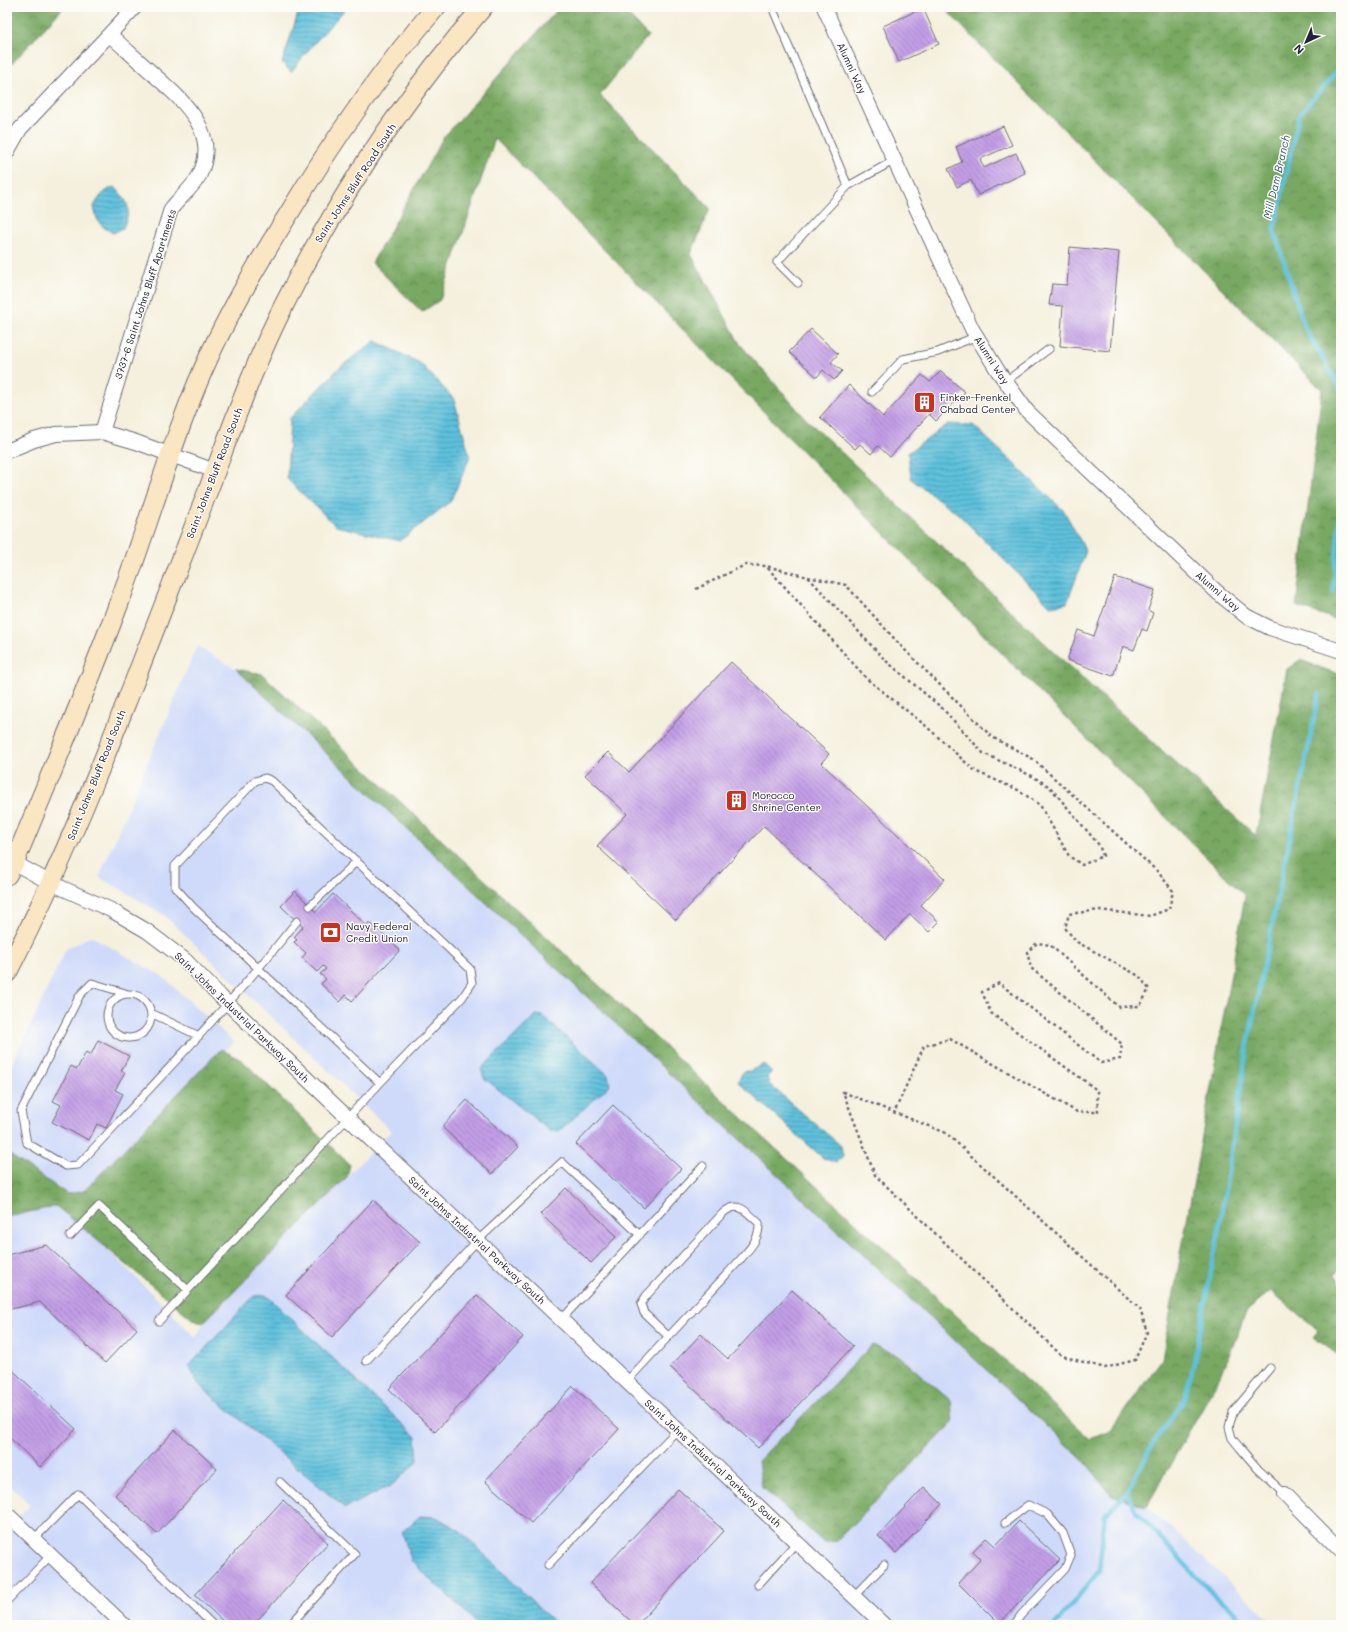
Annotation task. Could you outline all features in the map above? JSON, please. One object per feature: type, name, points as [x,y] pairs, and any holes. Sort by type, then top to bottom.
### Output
[{"type":"main road","points":[[9,866],[58,757],[120,603],[193,394],[213,348],[272,240],[326,152],[401,48],[436,7]]},
{"type":"main road","name":"Saint Johns Bluff Road South","points":[[7,973],[51,883],[90,794],[216,472],[251,378],[283,308],[320,236],[367,160],[424,78],[483,7]]},
{"type":"street","points":[[7,152],[20,129],[135,7]]},
{"type":"street","name":"Alumni Way","points":[[824,7],[977,336],[1006,382],[1027,410],[1163,542],[1217,592],[1246,616],[1270,628],[1341,650]]},
{"type":"street","name":"3737-6 Saint Johns Bluff Apartments","points":[[102,432],[171,209],[177,201],[193,187],[206,156],[204,140],[199,124],[188,106],[110,35]]},
{"type":"street","points":[[7,451],[34,440],[56,434],[102,432],[136,442],[216,472]]},
{"type":"street","name":"Saint Johns Industrial Parkway South","points":[[9,866],[111,910],[147,931],[185,960],[227,1003],[884,1625]]},
{"type":"street","points":[[1285,1494],[1341,1551]]},
{"type":"street","points":[[7,1514],[124,1625]]},
{"type":"lane","points":[[772,7],[848,186]]},
{"type":"lane","points":[[798,283],[776,262],[848,186],[895,160]]},
{"type":"lane","points":[[872,392],[903,359],[938,352],[977,336]]},
{"type":"lane","points":[[1006,382],[1049,349]]},
{"type":"lane","points":[[159,1321],[347,1117],[380,1083],[462,998],[472,984],[470,970],[272,780],[265,778],[255,781],[175,866],[175,887],[189,903],[380,1083]]},
{"type":"lane","points":[[310,906],[357,861]]},
{"type":"lane","points":[[125,993],[112,1000],[108,1007],[106,1014],[109,1028],[121,1037],[137,1037],[143,1033],[151,1020],[149,1006],[145,1000],[139,996],[92,983],[80,995],[21,1111],[28,1143],[66,1166],[78,1165],[199,1036],[259,969],[297,921]]},
{"type":"lane","points":[[151,1013],[199,1036]]},
{"type":"lane","points":[[366,1361],[478,1241],[562,1162],[640,1235]]},
{"type":"lane","points":[[561,1320],[703,1166]]},
{"type":"lane","points":[[70,1236],[100,1206],[188,1290]]},
{"type":"lane","points":[[627,1381],[756,1241],[760,1231],[759,1224],[743,1209],[737,1206],[730,1207],[723,1213],[646,1296],[641,1304],[644,1313],[668,1336]]},
{"type":"lane","points":[[1270,1368],[1233,1412],[1228,1427],[1232,1438],[1240,1448],[1258,1469],[1285,1494]]},
{"type":"lane","points":[[548,1565],[678,1429]]},
{"type":"lane","points":[[280,1482],[355,1554],[290,1625]]},
{"type":"lane","points":[[34,1539],[78,1494],[213,1625]]},
{"type":"lane","points":[[1005,1523],[1028,1505],[1041,1511],[1047,1514],[1063,1533],[1071,1555],[1065,1569],[1021,1615],[1014,1625]]},
{"type":"lane","points":[[758,1585],[797,1542]]},
{"type":"lane","points":[[7,1601],[50,1555]]},
{"type":"lane","points":[[854,1596],[884,1565]]},
{"type":"path","points":[[696,589],[745,565],[766,566],[846,585],[900,645],[992,737],[1032,759],[1158,872],[1173,891],[1169,909],[1150,916],[1099,910],[1069,914],[1065,928],[1077,942],[1140,976],[1149,989],[1140,1006],[1119,1007],[1050,945],[1037,943],[1027,952],[1031,968],[1122,1044],[1120,1059],[1100,1063],[999,983],[982,992],[991,1013],[1097,1090],[1098,1112],[1077,1112],[950,1040],[924,1046],[894,1112]]},
{"type":"path","points":[[766,566],[867,679],[926,726],[975,771],[1018,790],[1040,805],[1069,856],[1082,866],[1102,856],[1099,845],[1050,787],[1032,776],[983,753],[942,708],[885,660],[808,577]]},
{"type":"path","points":[[842,1092],[894,1112],[946,1133],[1140,1308],[1147,1332],[1135,1360],[1105,1368],[1062,1356],[875,1175],[842,1092]]},
{"type":"shaded area","points":[[197,646],[236,669],[1087,1464],[1112,1496],[1147,1506],[1276,1625],[7,1625],[7,1528],[30,1505],[7,1482],[7,1075],[66,949],[91,936],[162,976],[234,1042],[74,1215],[196,1338],[203,1323],[391,1131],[164,915],[99,877]]},
{"type":"green space","points":[[7,7],[64,7],[7,69]]},
{"type":"green space","points":[[560,7],[621,7],[648,36],[600,95],[710,208],[691,254],[740,344],[805,418],[1068,665],[1256,836],[1287,669],[1300,660],[1341,675],[1341,1265],[1335,1275],[1341,1285],[1341,1357],[1313,1337],[1318,1331],[1271,1291],[1247,1310],[1222,1373],[1147,1506],[1112,1496],[1087,1464],[236,669],[262,674],[1090,1439],[1110,1431],[1162,1359],[1245,896],[1022,674],[495,139],[440,300],[422,312],[372,263],[443,138]]},
{"type":"green space","points":[[943,7],[1341,7],[1341,621],[1296,606],[1322,390]]},
{"type":"green space","points":[[221,1049],[243,1061],[350,1165],[347,1177],[203,1323],[191,1318],[56,1206],[7,1217],[7,1153],[67,1194],[84,1191]]},
{"type":"green space","points":[[872,1345],[898,1355],[951,1401],[953,1423],[837,1540],[824,1543],[762,1487],[758,1461]]},
{"type":"water","points":[[300,7],[347,7],[291,72],[282,63]]},
{"type":"water","points":[[115,187],[128,206],[128,215],[123,228],[113,233],[101,225],[96,215],[94,206],[103,194]]},
{"type":"water","points":[[375,341],[420,363],[454,399],[470,457],[451,501],[400,541],[336,526],[287,479],[290,418],[339,368]]},
{"type":"water","points":[[948,424],[973,425],[1064,511],[1086,551],[1067,603],[1050,606],[957,513],[911,479],[908,453]]},
{"type":"water","points":[[536,1015],[543,1016],[608,1075],[610,1085],[559,1131],[550,1131],[484,1078],[481,1069]]},
{"type":"water","points":[[764,1064],[772,1072],[767,1077],[769,1084],[841,1146],[843,1156],[836,1163],[823,1158],[738,1082],[743,1071],[750,1071]]},
{"type":"water","points":[[266,1295],[416,1437],[418,1461],[392,1485],[345,1508],[199,1385],[189,1366],[254,1296]]},
{"type":"water","points":[[420,1516],[436,1517],[459,1530],[557,1625],[479,1625],[412,1562],[402,1532]]},
{"type":"building","points":[[923,8],[939,44],[899,62],[883,26]]},
{"type":"building","points":[[1003,126],[1012,145],[980,159],[984,168],[1016,153],[1025,173],[978,195],[971,180],[957,187],[948,169],[962,162],[956,147]]},
{"type":"building","points":[[1070,247],[1119,252],[1110,351],[1060,346],[1063,306],[1049,305],[1052,284],[1067,285]]},
{"type":"building","points":[[811,329],[838,354],[831,362],[842,371],[834,380],[823,370],[817,377],[789,352]]},
{"type":"building","name":"Finker-Frenkel Chabad Center","points":[[941,371],[965,392],[936,421],[929,414],[890,457],[878,446],[871,454],[860,444],[855,449],[820,417],[849,385],[883,417],[922,375],[930,382]]},
{"type":"building","points":[[1115,577],[1155,590],[1148,610],[1153,613],[1147,631],[1142,629],[1134,650],[1123,646],[1113,676],[1067,660],[1078,630],[1094,636]]},
{"type":"building","name":"Morocco Shrine Center","points":[[731,662],[829,754],[821,763],[945,879],[921,905],[939,922],[929,932],[910,914],[886,940],[764,826],[676,920],[597,846],[627,814],[585,775],[608,752],[629,772]]},
{"type":"building","points":[[295,891],[316,912],[333,894],[367,926],[369,922],[400,950],[352,1001],[346,995],[340,1002],[321,984],[326,979],[320,974],[326,969],[323,966],[317,972],[302,958],[306,953],[294,942],[297,940],[294,937],[303,927],[281,906]]},
{"type":"building","points":[[98,1040],[129,1056],[121,1071],[125,1073],[115,1090],[123,1094],[106,1128],[97,1124],[89,1140],[52,1122],[61,1105],[53,1101],[71,1066],[77,1069],[86,1052],[91,1055]]},
{"type":"building","points":[[467,1100],[518,1147],[492,1174],[442,1127]]},
{"type":"building","points":[[613,1105],[681,1169],[644,1208],[576,1144]]},
{"type":"building","points":[[566,1188],[617,1236],[591,1263],[541,1214]]},
{"type":"building","points":[[373,1200],[420,1242],[332,1337],[286,1295]]},
{"type":"building","points":[[46,1245],[137,1329],[105,1363],[40,1302],[7,1310],[7,1255]]},
{"type":"building","points":[[792,1290],[853,1346],[758,1448],[670,1367],[701,1334],[728,1359]]},
{"type":"building","points":[[477,1295],[523,1337],[435,1432],[389,1389]]},
{"type":"building","points":[[7,1365],[76,1429],[40,1467],[7,1435]]},
{"type":"building","points":[[573,1386],[619,1429],[531,1523],[485,1481]]},
{"type":"building","points":[[175,1430],[217,1469],[157,1534],[115,1495]]},
{"type":"building","points":[[924,1487],[942,1504],[896,1553],[878,1536]]},
{"type":"building","points":[[678,1489],[724,1531],[637,1625],[635,1625],[590,1583]]},
{"type":"building","points":[[283,1500],[328,1543],[253,1625],[227,1625],[195,1595]]},
{"type":"building","points":[[1019,1521],[1060,1560],[999,1624],[958,1583],[981,1559],[973,1551],[986,1538],[995,1546]]},
{"type":"waterway","name":"Mill Dam Branch","points":[[1341,67],[1299,115],[1274,230],[1305,328],[1341,389]]},
{"type":"waterway","name":"Mill Dam Branch","points":[[1333,592],[1341,502]]},
{"type":"waterway","points":[[1248,1625],[1206,1587],[1135,1510],[1127,1492],[1154,1442],[1183,1402],[1194,1363],[1220,1224],[1247,1048],[1319,694]]},
{"type":"waterway","points":[[1055,1625],[1099,1571],[1105,1515],[1127,1492]]},
{"type":"place","name":"Finker-Frenkel Chabad Center","points":[[925,403]]},
{"type":"place","name":"Morocco Shrine Center","points":[[737,801]]},
{"type":"place","name":"Navy Federal Credit Union","points":[[330,932]]}]
